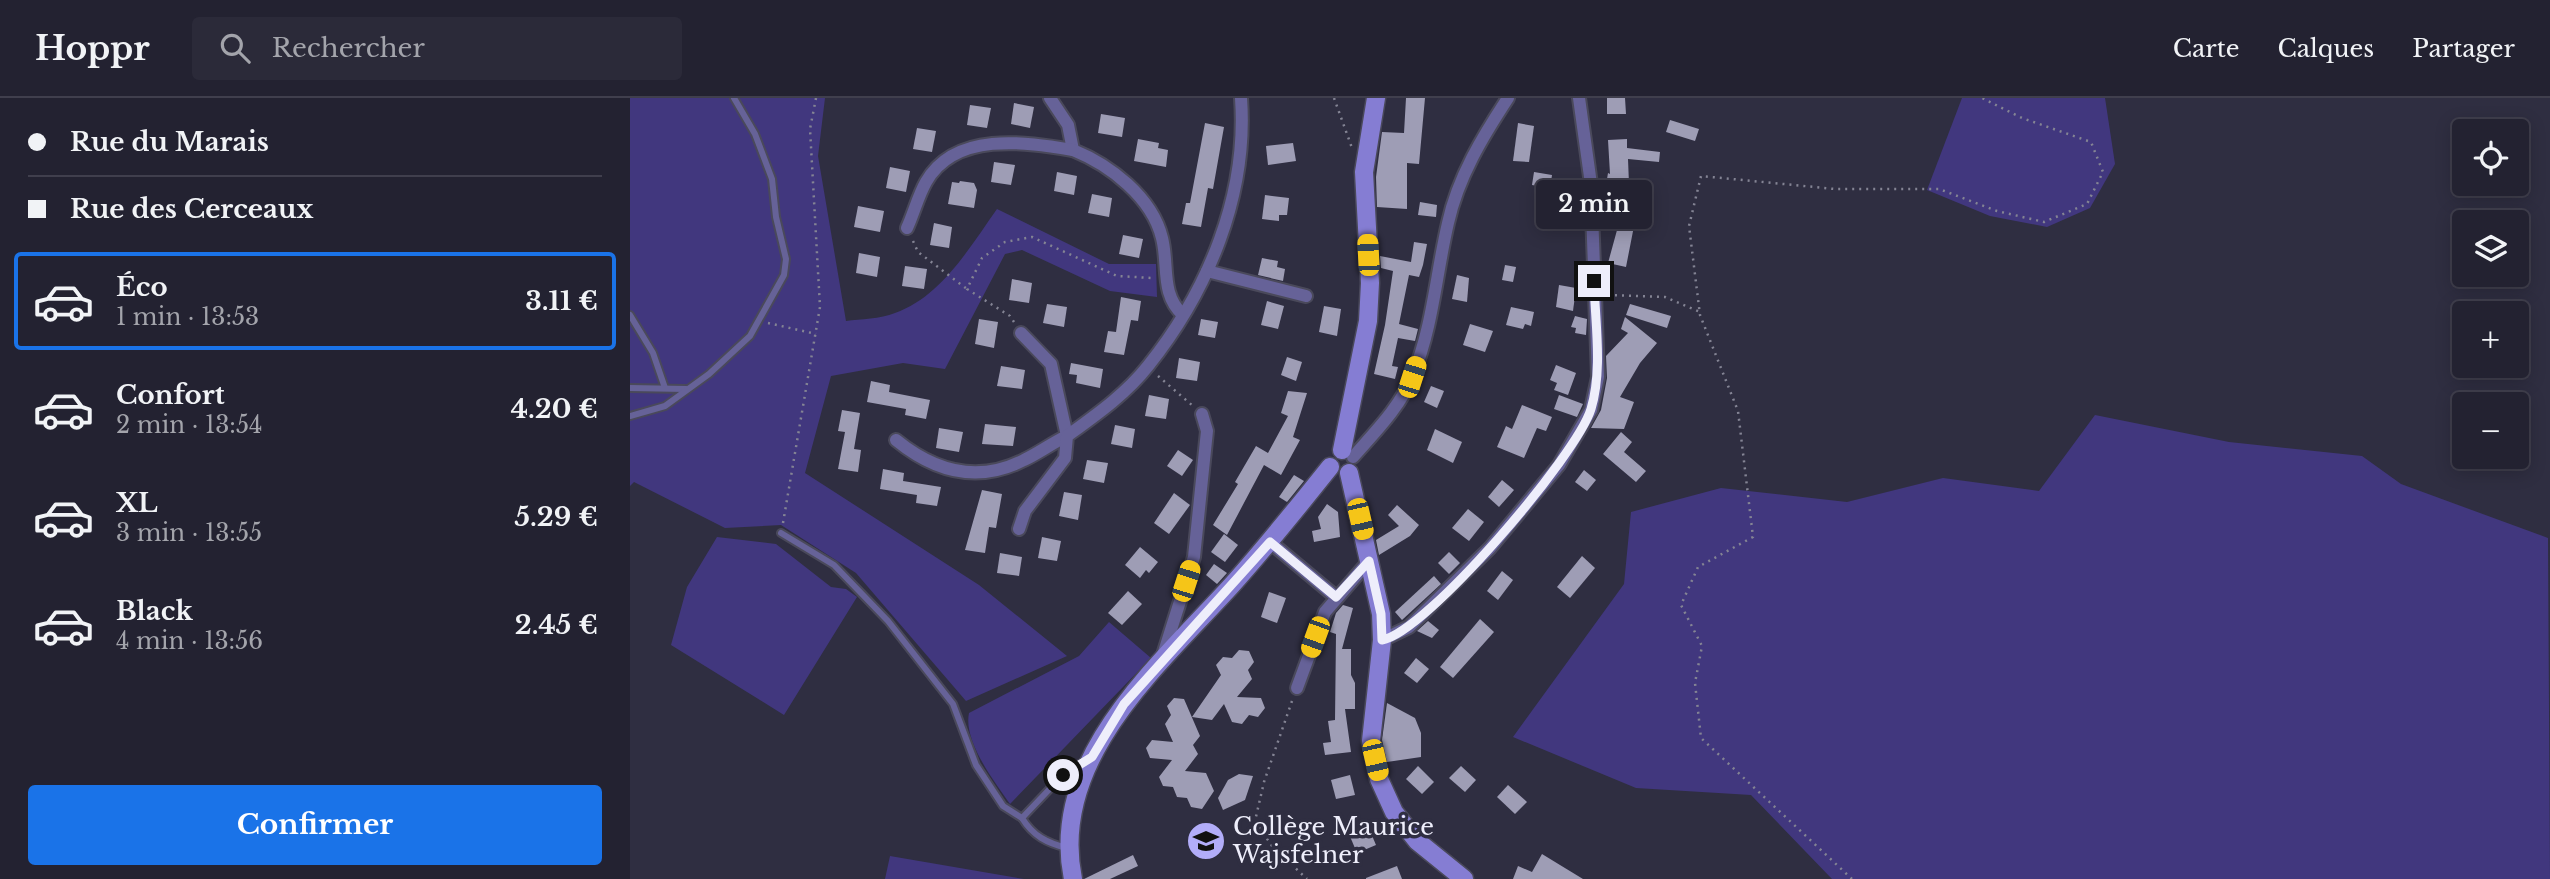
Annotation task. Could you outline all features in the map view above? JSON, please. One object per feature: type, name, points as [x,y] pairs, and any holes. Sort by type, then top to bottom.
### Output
[{"type":"street","points":[[1050,98],[1068,125],[1073,150]]},
{"type":"street","points":[[897,440],[916,456],[939,468],[981,471],[1023,461],[1068,436],[1110,404],[1148,367],[1208,271],[1232,203],[1240,167],[1243,125],[1241,98]]},
{"type":"street","points":[[1376,98],[1365,164],[1370,283],[1368,321],[1348,460],[1381,614],[1382,640],[1371,741],[1379,779],[1394,812],[1417,841],[1464,879]]},
{"type":"street","points":[[1073,879],[1069,849],[1071,824],[1092,757],[1124,704],[1270,542],[1330,467],[1340,475],[1348,460],[1390,414],[1412,377],[1430,326],[1448,221],[1478,144],[1508,98]]},
{"type":"street","points":[[1382,640],[1409,627],[1490,548],[1531,502],[1576,441],[1591,410],[1598,377],[1591,184],[1578,98]]},
{"type":"street","points":[[908,228],[927,181],[957,153],[977,145],[1002,143],[1073,150],[1094,158],[1140,198],[1162,238],[1171,302],[1183,314]]},
{"type":"street","points":[[1208,271],[1306,296]]},
{"type":"street","points":[[1019,529],[1025,511],[1065,458],[1068,436],[1051,364],[1021,333]]},
{"type":"street","points":[[1164,660],[1163,653],[1194,557],[1207,431],[1202,414]]},
{"type":"street","points":[[1270,542],[1336,597]]},
{"type":"street","points":[[1297,688],[1325,612],[1369,561]]},
{"type":"lane","points":[[630,416],[665,406],[709,374],[750,336],[784,275],[786,259],[776,217],[772,179],[755,134],[734,98]]},
{"type":"lane","points":[[630,315],[653,353],[665,388]]},
{"type":"lane","points":[[630,388],[686,389]]},
{"type":"lane","points":[[781,533],[834,565],[888,621],[953,704],[976,765],[1003,806],[1023,818],[1030,830],[1049,844],[1069,849]]},
{"type":"lane","points":[[1023,818],[1063,775],[1092,757]]},
{"type":"path","points":[[781,533],[820,307],[810,129],[816,98]]},
{"type":"path","points":[[1334,98],[1348,140],[1365,164]]},
{"type":"path","points":[[1852,879],[1701,738],[1695,683],[1702,646],[1681,606],[1698,567],[1753,537],[1738,411],[1700,312],[1689,226],[1701,176],[1835,189],[1939,189],[1997,211],[2044,222],[2087,204],[2103,172],[2091,142],[2022,118],[1982,98]]},
{"type":"path","points":[[908,228],[918,252],[967,289],[1010,316],[1021,333]]},
{"type":"path","points":[[967,289],[982,258],[1005,242],[1032,237],[1117,276],[1166,278]]},
{"type":"path","points":[[1595,296],[1665,296],[1700,312]]},
{"type":"path","points":[[758,320],[816,334]]},
{"type":"path","points":[[1148,367],[1202,414]]},
{"type":"path","points":[[1297,688],[1264,782],[1255,821],[1272,846],[1307,879]]},
{"type":"shaded area","points":[[630,98],[825,98],[818,156],[846,321],[889,315],[927,295],[953,269],[997,209],[1109,264],[1156,264],[1157,297],[1110,291],[1022,250],[1005,254],[945,369],[903,363],[831,376],[805,473],[979,585],[1067,656],[966,701],[856,573],[781,525],[725,528],[634,482],[630,486]]},
{"type":"shaded area","points":[[1962,98],[2105,98],[2115,164],[2090,208],[2047,227],[1990,216],[1927,190]]},
{"type":"shaded area","points":[[2095,415],[2229,442],[2362,456],[2401,484],[2548,538],[2550,879],[1832,879],[1751,795],[1636,788],[1513,737],[1624,584],[1631,512],[1721,488],[1847,502],[1943,478],[2039,491]]},
{"type":"shaded area","points":[[717,537],[776,544],[831,587],[846,589],[857,597],[784,715],[671,645],[687,587]]},
{"type":"shaded area","points":[[1109,622],[1151,658],[1010,804],[975,748],[968,724],[969,713],[1079,656]]},
{"type":"shaded area","points":[[890,856],[1024,879],[885,879]]},
{"type":"building","points":[[1406,98],[1425,98],[1419,164],[1407,163],[1407,209],[1377,207],[1376,177],[1382,132],[1404,133]]},
{"type":"building","points":[[1607,98],[1625,98],[1626,114],[1607,114]]},
{"type":"building","points":[[1014,103],[1034,107],[1030,128],[1011,124]]},
{"type":"building","points":[[970,105],[991,108],[987,128],[967,125]]},
{"type":"building","points":[[1101,114],[1125,118],[1122,137],[1098,133]]},
{"type":"building","points":[[1670,120],[1699,129],[1695,141],[1666,132]]},
{"type":"building","points":[[1205,123],[1224,127],[1213,189],[1208,188],[1201,227],[1182,224],[1186,203],[1190,203]]},
{"type":"building","points":[[1518,123],[1534,126],[1529,162],[1513,161]]},
{"type":"building","points":[[917,128],[936,131],[932,152],[913,149]]},
{"type":"building","points":[[1138,139],[1159,143],[1158,148],[1168,150],[1166,167],[1134,161]]},
{"type":"building","points":[[1627,139],[1627,148],[1660,152],[1659,162],[1628,159],[1629,184],[1638,185],[1635,221],[1626,267],[1608,263],[1625,201],[1608,198],[1609,192],[1605,191],[1608,173],[1610,174],[1608,140]]},
{"type":"building","points":[[1293,143],[1296,161],[1268,165],[1266,146]]},
{"type":"building","points":[[994,162],[1015,165],[1011,185],[991,182]]},
{"type":"building","points":[[890,167],[910,171],[906,192],[886,188]]},
{"type":"building","points":[[1057,172],[1077,176],[1074,195],[1054,191]]},
{"type":"building","points":[[1534,172],[1552,175],[1550,188],[1532,185]]},
{"type":"building","points":[[952,182],[974,183],[977,190],[974,208],[948,204]]},
{"type":"building","points":[[1092,194],[1112,198],[1109,217],[1088,213]]},
{"type":"building","points":[[1265,195],[1289,198],[1287,215],[1279,215],[1279,221],[1262,219]]},
{"type":"building","points":[[1552,198],[1569,201],[1566,220],[1549,217]]},
{"type":"building","points":[[1420,202],[1437,205],[1436,217],[1418,215]]},
{"type":"building","points":[[858,206],[884,211],[880,232],[854,227]]},
{"type":"building","points":[[934,223],[952,227],[949,248],[930,245]]},
{"type":"building","points":[[1123,235],[1143,239],[1139,258],[1119,254]]},
{"type":"building","points":[[1414,242],[1427,244],[1419,277],[1409,275],[1399,324],[1418,329],[1415,341],[1398,338],[1392,366],[1398,367],[1395,379],[1374,374],[1393,271],[1381,268],[1380,256],[1411,262]]},
{"type":"building","points":[[859,253],[880,257],[877,277],[856,273]]},
{"type":"building","points":[[1262,258],[1278,261],[1277,267],[1285,269],[1283,281],[1258,275]]},
{"type":"building","points":[[1505,265],[1516,267],[1513,282],[1502,280]]},
{"type":"building","points":[[905,266],[927,269],[924,289],[902,286]]},
{"type":"building","points":[[1457,275],[1469,278],[1467,302],[1452,299]]},
{"type":"building","points":[[1012,279],[1032,283],[1029,303],[1009,300]]},
{"type":"building","points":[[1559,285],[1576,288],[1573,311],[1556,307]]},
{"type":"building","points":[[1121,297],[1141,301],[1138,321],[1131,320],[1124,355],[1104,352],[1108,331],[1116,332]]},
{"type":"building","points":[[1267,301],[1284,306],[1278,329],[1261,325]]},
{"type":"building","points":[[1047,304],[1067,307],[1064,327],[1043,323]]},
{"type":"building","points":[[1630,304],[1671,316],[1667,328],[1626,315]]},
{"type":"building","points":[[1324,306],[1341,309],[1337,336],[1319,332]]},
{"type":"building","points":[[1511,307],[1534,312],[1531,326],[1525,324],[1523,329],[1506,325]]},
{"type":"building","points":[[1575,316],[1587,319],[1586,335],[1575,333],[1576,328],[1571,327]]},
{"type":"building","points":[[1625,317],[1657,343],[1640,363],[1620,397],[1634,402],[1624,429],[1591,428],[1601,410],[1607,378],[1606,356],[1628,333],[1621,329]]},
{"type":"building","points":[[979,319],[998,322],[994,348],[975,344]]},
{"type":"building","points":[[1201,319],[1218,322],[1215,338],[1198,335]]},
{"type":"building","points":[[1470,324],[1493,331],[1485,352],[1463,345]]},
{"type":"building","points":[[1287,357],[1302,362],[1296,381],[1281,375]]},
{"type":"building","points":[[1179,358],[1200,362],[1197,381],[1176,378]]},
{"type":"building","points":[[1071,363],[1103,369],[1100,388],[1076,383],[1077,375],[1069,374]]},
{"type":"building","points":[[1556,365],[1576,373],[1568,395],[1554,390],[1557,383],[1550,380]]},
{"type":"building","points":[[1001,366],[1025,370],[1022,389],[997,386]]},
{"type":"building","points":[[871,381],[890,385],[889,392],[930,400],[926,419],[905,415],[906,409],[867,402]]},
{"type":"building","points":[[1431,386],[1444,391],[1437,408],[1424,402]]},
{"type":"building","points":[[1288,391],[1307,393],[1293,437],[1300,440],[1281,475],[1264,465],[1227,535],[1213,525],[1238,484],[1235,482],[1256,446],[1268,453],[1288,416],[1281,413]]},
{"type":"building","points":[[1149,395],[1169,399],[1166,419],[1145,416]]},
{"type":"building","points":[[1559,395],[1583,404],[1577,417],[1554,409]]},
{"type":"building","points":[[1522,405],[1552,417],[1546,431],[1537,428],[1524,458],[1497,447],[1506,426],[1512,429]]},
{"type":"building","points":[[842,410],[860,413],[854,449],[861,450],[858,472],[838,469],[845,432],[838,431]]},
{"type":"building","points":[[985,424],[1016,427],[1013,446],[982,444]]},
{"type":"building","points":[[1115,425],[1135,429],[1132,448],[1111,444]]},
{"type":"building","points":[[939,428],[963,432],[959,452],[936,448]]},
{"type":"building","points":[[1435,429],[1462,442],[1453,463],[1427,450]]},
{"type":"building","points":[[1621,432],[1632,442],[1624,452],[1646,471],[1636,482],[1603,454]]},
{"type":"building","points":[[1178,450],[1193,460],[1182,476],[1167,466]]},
{"type":"building","points":[[1087,460],[1108,463],[1104,483],[1083,479]]},
{"type":"building","points":[[883,469],[904,473],[903,481],[941,487],[937,506],[916,503],[917,495],[880,489]]},
{"type":"building","points":[[1584,470],[1596,480],[1587,491],[1575,482]]},
{"type":"building","points":[[1294,475],[1304,481],[1287,502],[1279,497]]},
{"type":"building","points":[[1502,480],[1514,490],[1499,507],[1488,497]]},
{"type":"building","points":[[982,490],[1002,494],[996,528],[989,527],[985,553],[965,550]]},
{"type":"building","points":[[1064,492],[1082,495],[1078,520],[1059,516]]},
{"type":"building","points":[[1174,493],[1190,505],[1169,534],[1154,523]]},
{"type":"building","points":[[1327,504],[1338,512],[1340,537],[1314,542],[1312,531],[1321,529],[1318,517]]},
{"type":"building","points":[[1397,505],[1419,525],[1410,536],[1379,555],[1376,540],[1399,526],[1388,515]]},
{"type":"building","points":[[1468,509],[1484,522],[1469,541],[1452,528]]},
{"type":"building","points":[[1224,534],[1238,545],[1225,562],[1211,552]]},
{"type":"building","points":[[1042,537],[1061,541],[1057,561],[1038,558]]},
{"type":"building","points":[[1140,547],[1158,562],[1149,573],[1146,570],[1140,578],[1125,565]]},
{"type":"building","points":[[1449,552],[1460,563],[1449,574],[1438,563]]},
{"type":"building","points":[[1000,553],[1022,557],[1019,576],[997,573]]},
{"type":"building","points":[[1582,556],[1595,568],[1570,598],[1557,587]]},
{"type":"building","points":[[1214,564],[1227,573],[1217,584],[1206,575]]},
{"type":"building","points":[[1502,571],[1513,580],[1498,600],[1487,591]]},
{"type":"building","points":[[1434,576],[1441,584],[1402,620],[1395,612]]},
{"type":"building","points":[[1128,591],[1142,604],[1122,625],[1108,613]]},
{"type":"building","points":[[1269,592],[1286,598],[1277,623],[1261,617]]},
{"type":"building","points":[[1343,605],[1353,608],[1342,649],[1351,649],[1351,675],[1355,683],[1355,709],[1345,709],[1351,752],[1325,755],[1323,743],[1331,742],[1328,721],[1335,720],[1336,634],[1330,632],[1336,613]]},
{"type":"building","points":[[1480,619],[1494,632],[1453,678],[1440,667]]},
{"type":"building","points":[[1428,621],[1439,630],[1432,638],[1417,631]]},
{"type":"building","points":[[1239,650],[1249,651],[1254,662],[1248,670],[1252,679],[1237,697],[1261,698],[1265,708],[1258,717],[1249,715],[1242,724],[1232,722],[1224,704],[1212,720],[1192,717],[1221,675],[1216,665],[1223,657],[1232,658]]},
{"type":"building","points":[[1416,658],[1429,669],[1417,683],[1404,673]]},
{"type":"building","points":[[1174,698],[1184,699],[1200,736],[1193,745],[1198,754],[1185,771],[1206,773],[1214,791],[1202,809],[1191,807],[1187,798],[1177,797],[1173,787],[1163,786],[1159,777],[1172,760],[1150,758],[1146,748],[1152,740],[1173,742],[1165,724],[1171,715],[1167,706]]},
{"type":"building","points":[[1387,703],[1415,718],[1421,733],[1421,757],[1387,762],[1382,740]]},
{"type":"building","points":[[1418,766],[1434,782],[1422,794],[1406,779]]},
{"type":"building","points":[[1461,766],[1476,780],[1465,792],[1449,778]]},
{"type":"building","points":[[1239,774],[1253,776],[1245,800],[1223,810],[1218,798],[1228,780]]},
{"type":"building","points":[[1350,775],[1355,795],[1336,799],[1331,780]]},
{"type":"building","points":[[1508,785],[1527,802],[1515,814],[1497,797]]},
{"type":"building","points":[[1365,819],[1376,845],[1357,853],[1346,827]]},
{"type":"building","points":[[1542,854],[1583,879],[1513,879],[1518,866],[1532,872]]},
{"type":"building","points":[[1133,855],[1138,866],[1110,879],[1084,879]]},
{"type":"building","points":[[1397,866],[1402,879],[1366,879],[1366,878]]},
{"type":"place","name":"Collège Maurice Wajsfelner","points":[[1206,841]]},
{"type":"route","points":[[1063,775],[1092,757],[1124,704],[1270,542],[1336,597],[1369,561],[1381,614],[1382,640],[1389,639],[1409,627],[1490,548],[1531,502],[1576,441],[1591,410],[1598,377],[1594,281]]}]
